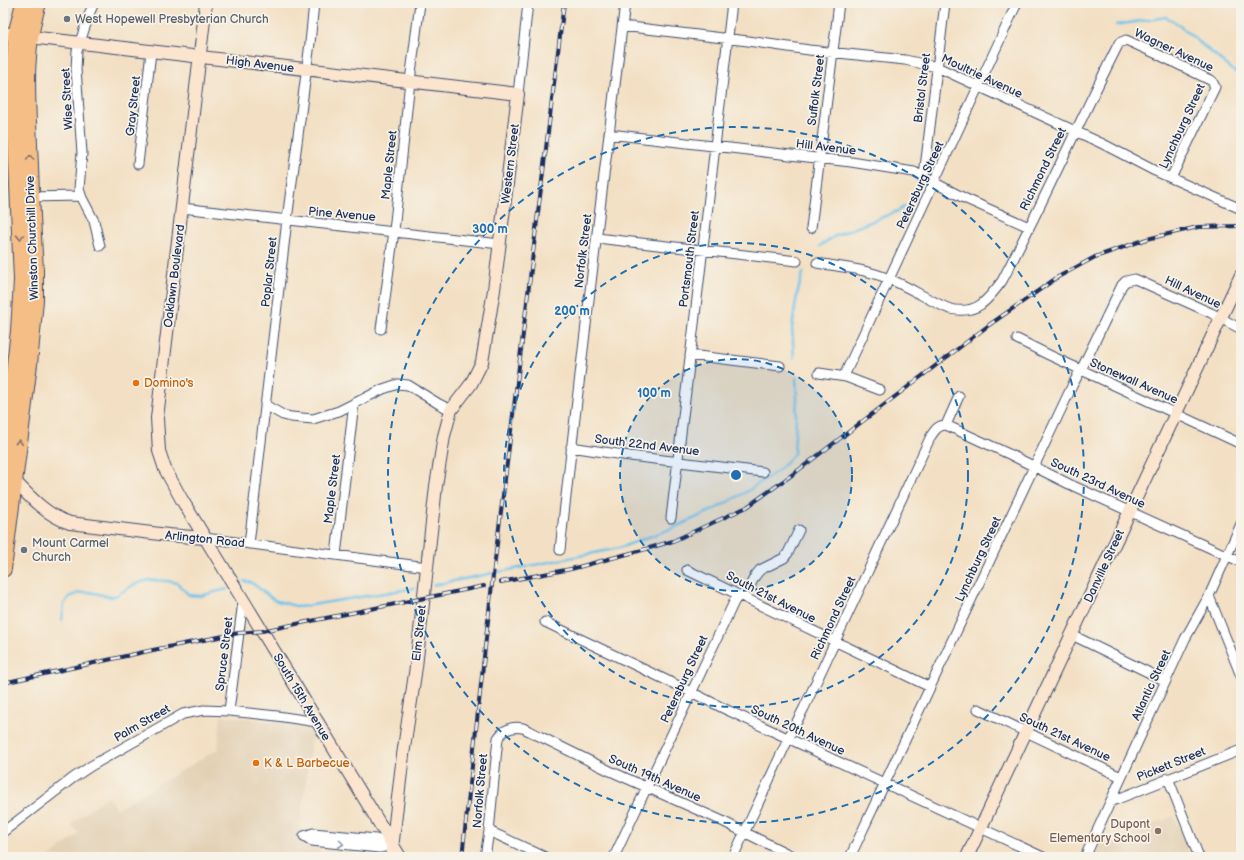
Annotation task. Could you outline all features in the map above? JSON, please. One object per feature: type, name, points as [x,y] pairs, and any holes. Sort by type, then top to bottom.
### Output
[{"type":"highway","name":"Winston Churchill Drive","points":[[3,465],[21,309],[25,198],[26,79],[16,35],[24,3]]},
{"type":"highway","name":"Winston Churchill Drive","points":[[16,35],[33,18],[38,3]]},
{"type":"highway","name":"Winston Churchill Drive","points":[[3,569],[29,364],[35,300],[35,269],[25,198]]},
{"type":"street","name":"Wise Street","points":[[81,196],[79,181],[82,153],[76,69],[80,43],[94,3]]},
{"type":"street","name":"Oaklawn Boulevard","points":[[204,538],[165,469],[159,450],[157,434],[158,412],[206,3]]},
{"type":"street","name":"Poplar Street","points":[[249,544],[314,3]]},
{"type":"street","name":"Maple Street","points":[[381,329],[394,231],[420,3]]},
{"type":"street","name":"Western Street","points":[[452,410],[471,384],[482,362],[500,244],[528,3]]},
{"type":"street","name":"Norfolk Street","points":[[560,550],[571,447],[625,3]]},
{"type":"street","name":"Portsmouth Street","points":[[671,518],[732,3]]},
{"type":"street","name":"Suffolk Street","points":[[811,228],[838,3]]},
{"type":"street","name":"Bristol Street","points":[[924,176],[945,3]]},
{"type":"street","name":"Petersburg Street","points":[[844,376],[1017,3]]},
{"type":"street","name":"Moultrie Avenue","points":[[622,26],[905,60],[937,67],[1171,178],[1241,208]]},
{"type":"street","name":"High Avenue","points":[[16,35],[518,94]]},
{"type":"street","name":"Wagner Avenue","points":[[1122,40],[1126,40],[1159,55],[1212,81],[1214,84]]},
{"type":"street","name":"Richmond Street","points":[[889,279],[950,309],[959,311],[968,311],[981,305],[990,296],[1002,281],[1074,132],[1119,42],[1122,40]]},
{"type":"street","name":"Gray Street","points":[[138,164],[151,52]]},
{"type":"street","name":"Lynchburg Street","points":[[1171,178],[1215,87],[1214,84]]},
{"type":"street","name":"Hill Avenue","points":[[609,134],[820,158],[914,172],[964,198],[1029,227]]},
{"type":"street","points":[[25,198],[81,196],[94,221],[100,246]]},
{"type":"street","name":"Pine Avenue","points":[[182,208],[500,244]]},
{"type":"street","points":[[597,238],[797,261]]},
{"type":"street","points":[[817,263],[863,270],[889,279]]},
{"type":"street","name":"Danville Street","points":[[967,857],[1241,275]]},
{"type":"street","name":"Hill Avenue","points":[[1135,279],[1221,318],[1241,329]]},
{"type":"street","name":"Lynchburg Street","points":[[850,857],[1073,384],[1122,286],[1126,281],[1135,279]]},
{"type":"street","name":"Stonewall Avenue","points":[[1017,339],[1241,444]]},
{"type":"street","points":[[690,355],[780,366]]},
{"type":"street","points":[[819,373],[844,376],[880,390]]},
{"type":"street","points":[[265,405],[283,415],[313,419],[338,411],[383,389],[398,384],[404,384],[452,410]]},
{"type":"street","points":[[946,425],[958,396]]},
{"type":"street","name":"Maple Street","points":[[336,555],[354,403]]},
{"type":"street","name":"Elm Street","points":[[391,857],[444,436],[452,410]]},
{"type":"street","name":"Richmond Street","points":[[733,857],[931,436],[936,428],[946,425]]},
{"type":"street","name":"South 23rd Avenue","points":[[946,425],[1241,562]]},
{"type":"street","name":"South 22nd Avenue","points":[[571,447],[630,456],[763,472]]},
{"type":"street","name":"Arlington Road","points":[[3,469],[46,511],[60,520],[70,523],[204,538],[427,567]]},
{"type":"street","name":"Atlantic Street","points":[[1085,857],[1185,639],[1209,596],[1241,524]]},
{"type":"street","name":"Petersburg Street","points":[[614,857],[734,602],[749,588],[760,570],[784,558],[799,530]]},
{"type":"street","name":"South 15th Avenue","points":[[204,538],[400,857]]},
{"type":"street","name":"South 21st Avenue","points":[[687,570],[713,581],[835,642],[930,687]]},
{"type":"street","points":[[1209,596],[1241,676]]},
{"type":"street","name":"Spruce Street","points":[[229,711],[243,601]]},
{"type":"street","name":"South 20th Avenue","points":[[545,622],[725,709],[1043,857]]},
{"type":"street","points":[[1072,635],[1166,680]]},
{"type":"street","name":"South 21st Avenue","points":[[978,709],[1121,777]]},
{"type":"street","name":"Palm Street","points":[[3,832],[73,778],[91,766],[173,719],[194,711],[229,711],[317,722]]},
{"type":"street","name":"South 19th Avenue","points":[[506,730],[517,727],[523,728],[610,771],[794,857]]},
{"type":"street","name":"Norfolk Street","points":[[485,857],[498,738],[500,734],[506,730]]},
{"type":"street","name":"Pickett Street","points":[[1110,802],[1241,750]]},
{"type":"street","points":[[1168,778],[1199,857]]},
{"type":"street","points":[[489,831],[545,857]]},
{"type":"street","points":[[313,833],[376,839],[392,845],[379,848],[312,841],[304,836],[313,833]]},
{"type":"shaded area","points":[[221,715],[313,727],[300,826],[324,857],[49,857],[79,834],[71,824],[107,796],[117,809],[218,749]]},
{"type":"shaded area","name":"Dupont Elementary School","points":[[1174,816],[1191,857],[1094,857],[1100,845]]},
{"type":"waterway","points":[[1116,25],[1166,17],[1175,22],[1241,77]]},
{"type":"waterway","points":[[820,246],[835,236],[898,211],[905,206]]},
{"type":"waterway","points":[[794,358],[792,328],[797,294],[803,273]]},
{"type":"waterway","points":[[434,585],[619,548],[673,528],[713,510],[746,492],[780,469],[794,454],[797,399],[796,378]]},
{"type":"waterway","points":[[62,620],[64,604],[69,597],[79,593],[90,592],[111,597],[135,584],[149,580],[177,583],[189,595],[200,596],[227,589]]},
{"type":"waterway","points":[[244,581],[252,583],[274,600],[299,607],[415,588]]},
{"type":"railway","points":[[462,857],[492,584],[564,3]]},
{"type":"railway","points":[[501,582],[571,569],[673,541],[747,507],[796,472],[989,325],[1058,277],[1095,257],[1147,239],[1198,227],[1241,226]]},
{"type":"railway","points":[[3,683],[153,650],[239,633],[262,631],[484,586]]},
{"type":"place","name":"West Hopewell Presbyterian Church","points":[[67,19]]},
{"type":"place","name":"Domino's","points":[[136,383]]},
{"type":"place","name":"Mount Carmel Church","points":[[24,550]]},
{"type":"place","name":"K & L Barbecue","points":[[256,763]]},
{"type":"place","name":"Dupont Elementary School","points":[[1158,831]]}]
